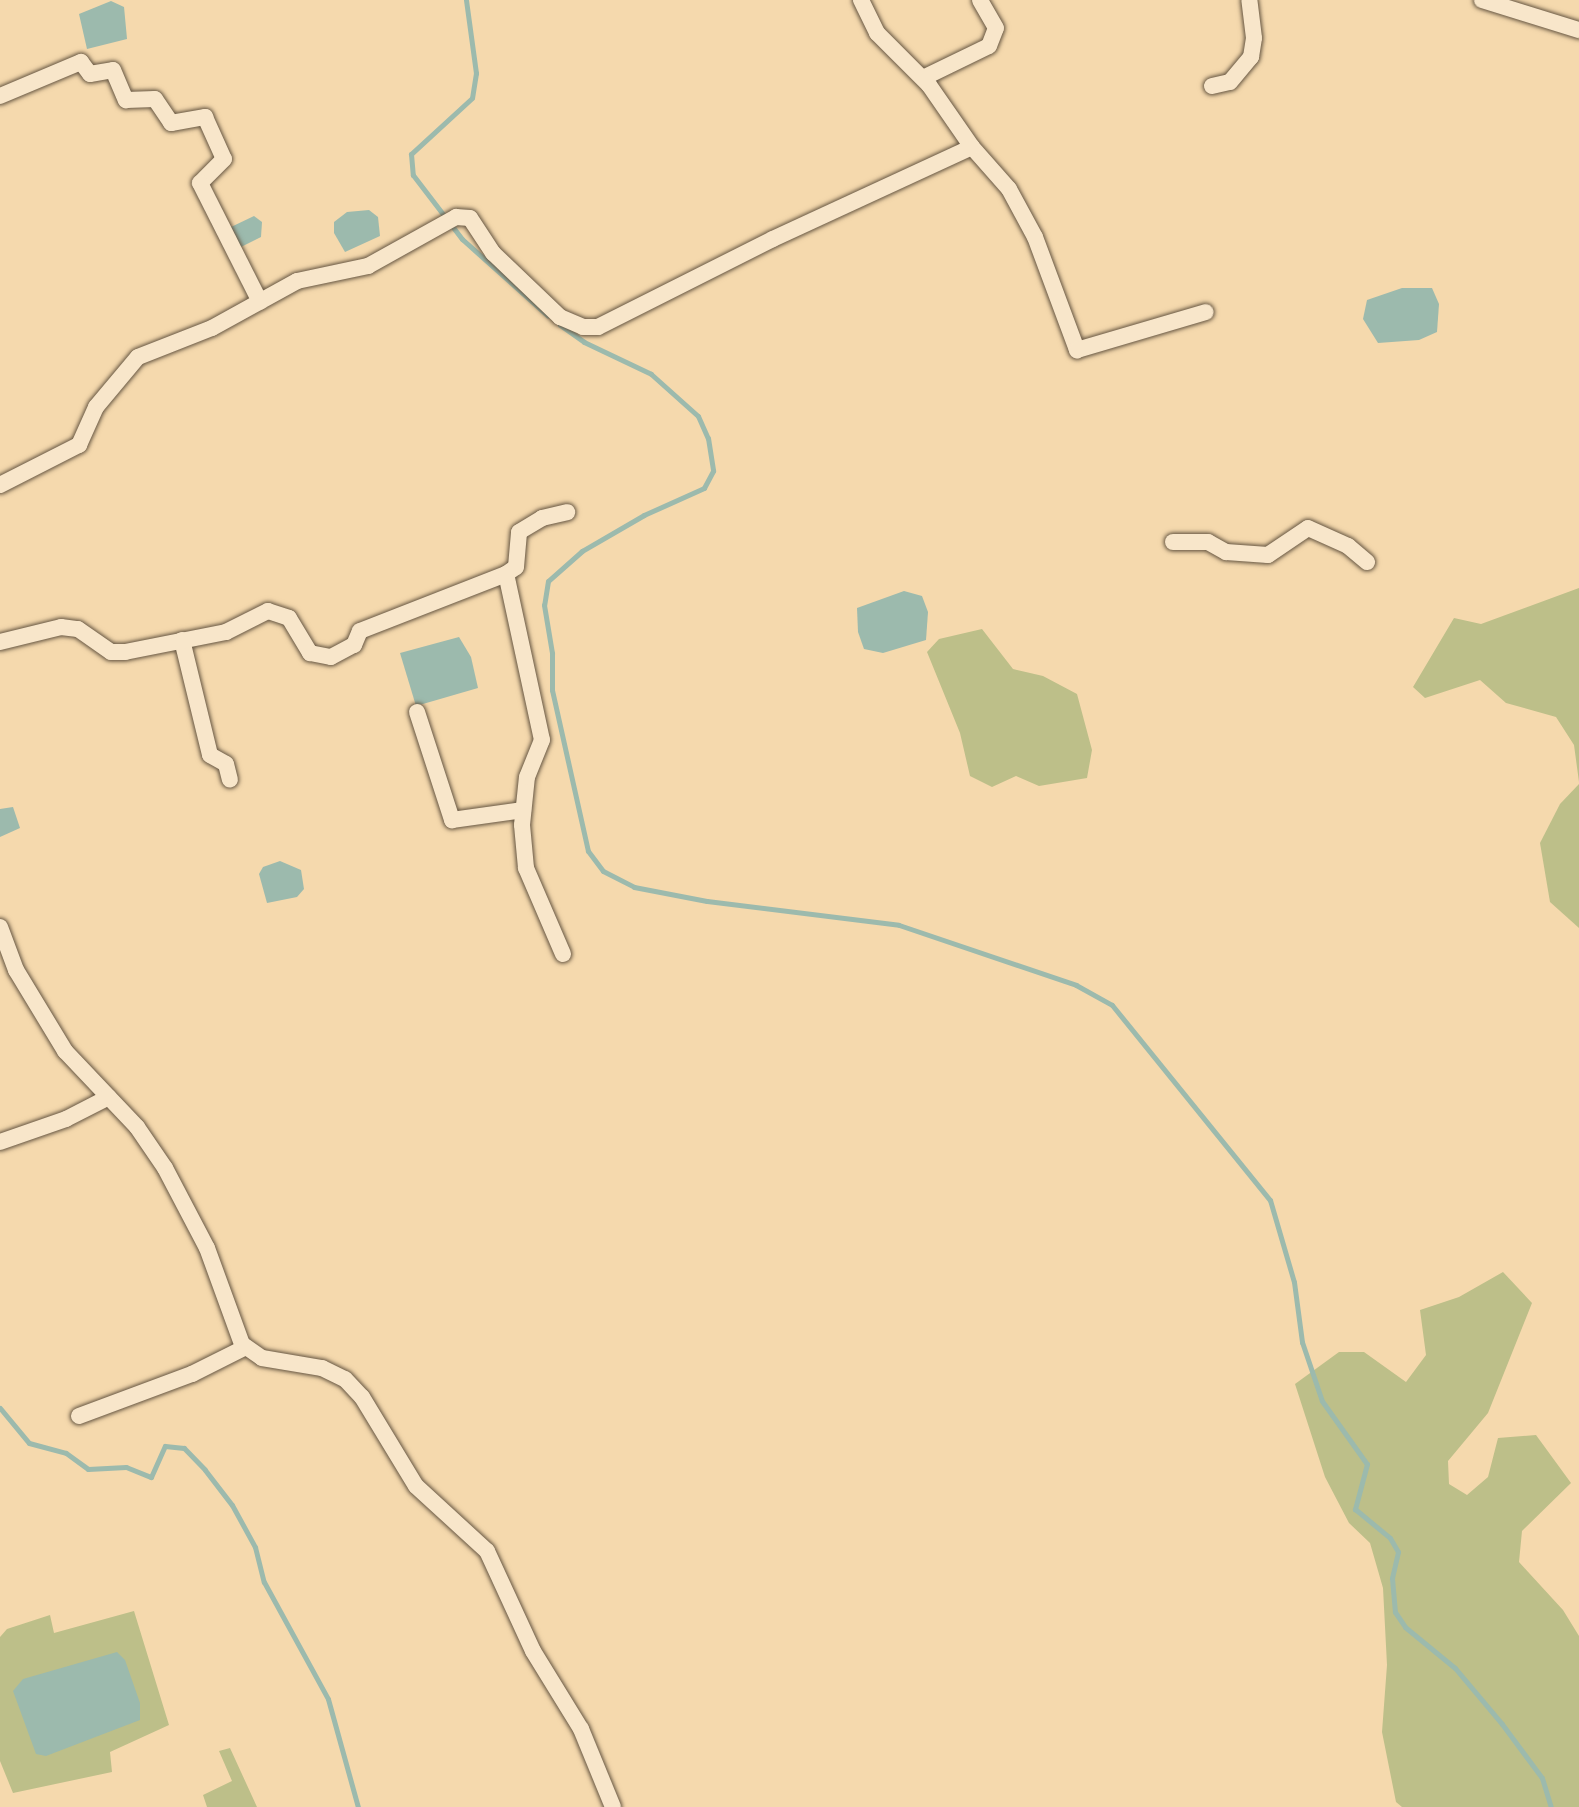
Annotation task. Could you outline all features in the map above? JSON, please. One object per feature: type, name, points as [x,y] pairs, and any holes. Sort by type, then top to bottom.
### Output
[{"type":"street","points":[[861,0],[877,33],[923,78],[972,147],[1004,181],[1023,213],[1077,350],[1206,312]]},
{"type":"street","points":[[923,78],[989,46],[996,28],[980,0]]},
{"type":"street","points":[[1212,86],[1230,82],[1251,57],[1254,38],[1249,0]]},
{"type":"street","points":[[1482,0],[1579,30]]},
{"type":"street","points":[[0,96],[81,62],[90,74],[113,70],[126,100],[155,99],[171,123],[205,117],[224,159],[200,183],[260,302]]},
{"type":"street","points":[[0,485],[79,445],[87,420],[128,364],[313,275],[368,267],[456,217],[470,218],[493,253],[560,317],[583,327],[598,327],[772,239],[972,147]]},
{"type":"street","points":[[0,642],[61,627],[78,629],[111,652],[226,632],[268,611],[281,612],[289,618],[310,653],[331,657],[354,645],[360,630],[506,574],[516,567],[519,532],[542,518],[567,512]]},
{"type":"street","points":[[1173,542],[1208,542],[1226,552],[1268,555],[1308,528],[1348,546],[1367,562]]},
{"type":"street","points":[[506,574],[542,740],[527,777],[523,810],[526,868],[563,954]]},
{"type":"street","points":[[182,640],[210,755],[226,764],[230,780]]},
{"type":"street","points":[[417,712],[452,820],[523,810]]},
{"type":"street","points":[[0,927],[16,970],[47,1024],[80,1069],[137,1127],[188,1210],[246,1347],[262,1358],[322,1368],[345,1379],[362,1396],[416,1486],[487,1551],[533,1651],[581,1729],[613,1807]]},
{"type":"street","points":[[0,1142],[66,1119],[109,1097]]},
{"type":"street","points":[[79,1416],[192,1374],[246,1347]]},
{"type":"green space","points":[[1579,588],[1579,782],[1574,745],[1556,717],[1506,703],[1480,680],[1425,698],[1413,687],[1454,618],[1481,624]]},
{"type":"green space","points":[[982,629],[1013,669],[1043,676],[1077,694],[1092,750],[1087,778],[1039,786],[1016,776],[992,787],[970,776],[960,733],[927,652],[939,639]]},
{"type":"green space","points":[[1579,784],[1579,928],[1550,902],[1540,843],[1560,804]]},
{"type":"green space","points":[[1503,1272],[1532,1303],[1488,1413],[1448,1461],[1449,1484],[1467,1495],[1488,1477],[1498,1438],[1536,1435],[1571,1483],[1522,1531],[1519,1562],[1563,1610],[1579,1636],[1579,1807],[1402,1807],[1396,1802],[1382,1732],[1387,1665],[1383,1588],[1370,1543],[1349,1523],[1325,1477],[1295,1384],[1339,1352],[1364,1352],[1406,1382],[1426,1355],[1420,1310],[1459,1297]]},
{"type":"green space","points":[[134,1611],[169,1725],[110,1752],[112,1772],[13,1793],[0,1761],[0,1637],[7,1629],[50,1615],[54,1633]]},
{"type":"green space","points":[[230,1748],[257,1807],[207,1807],[203,1795],[232,1781],[219,1751]]},
{"type":"shaded area","points":[[111,1],[124,7],[127,39],[87,49],[79,14]]},
{"type":"shaded area","points":[[369,210],[378,217],[380,236],[345,252],[334,233],[334,222],[347,212]]},
{"type":"shaded area","points":[[254,216],[262,222],[261,237],[241,247],[231,227]]},
{"type":"shaded area","points":[[1402,288],[1432,288],[1439,304],[1437,332],[1419,340],[1378,343],[1363,319],[1367,300]]},
{"type":"shaded area","points":[[904,591],[922,596],[928,612],[926,640],[883,653],[864,649],[858,632],[857,608]]},
{"type":"shaded area","points":[[459,637],[471,657],[478,688],[416,706],[400,653]]},
{"type":"shaded area","points":[[13,807],[20,828],[0,837],[0,809]]},
{"type":"shaded area","points":[[280,861],[301,870],[304,889],[297,897],[267,903],[259,874],[263,867]]},
{"type":"shaded area","points":[[117,1652],[125,1660],[140,1703],[140,1720],[46,1756],[36,1754],[13,1691],[23,1679]]},
{"type":"waterway","points":[[466,0],[476,73],[472,98],[411,154],[413,175],[462,239],[548,316]]},
{"type":"waterway","points":[[560,325],[584,342],[651,374],[698,416],[708,438],[713,471],[704,488],[644,515],[582,551],[548,581],[544,605],[552,653],[552,690],[588,851],[603,871],[634,887],[707,901],[899,925],[1076,985],[1112,1005],[1270,1200],[1294,1282],[1302,1342],[1322,1401],[1367,1464],[1355,1509],[1390,1538],[1398,1552],[1392,1578],[1395,1612],[1405,1627],[1455,1668],[1502,1724],[1542,1778],[1551,1807]]},
{"type":"waterway","points":[[0,1408],[29,1443],[66,1453],[88,1469],[126,1467],[151,1477],[165,1446],[184,1448],[205,1470],[232,1505],[255,1547],[264,1582],[328,1699],[358,1807]]}]
